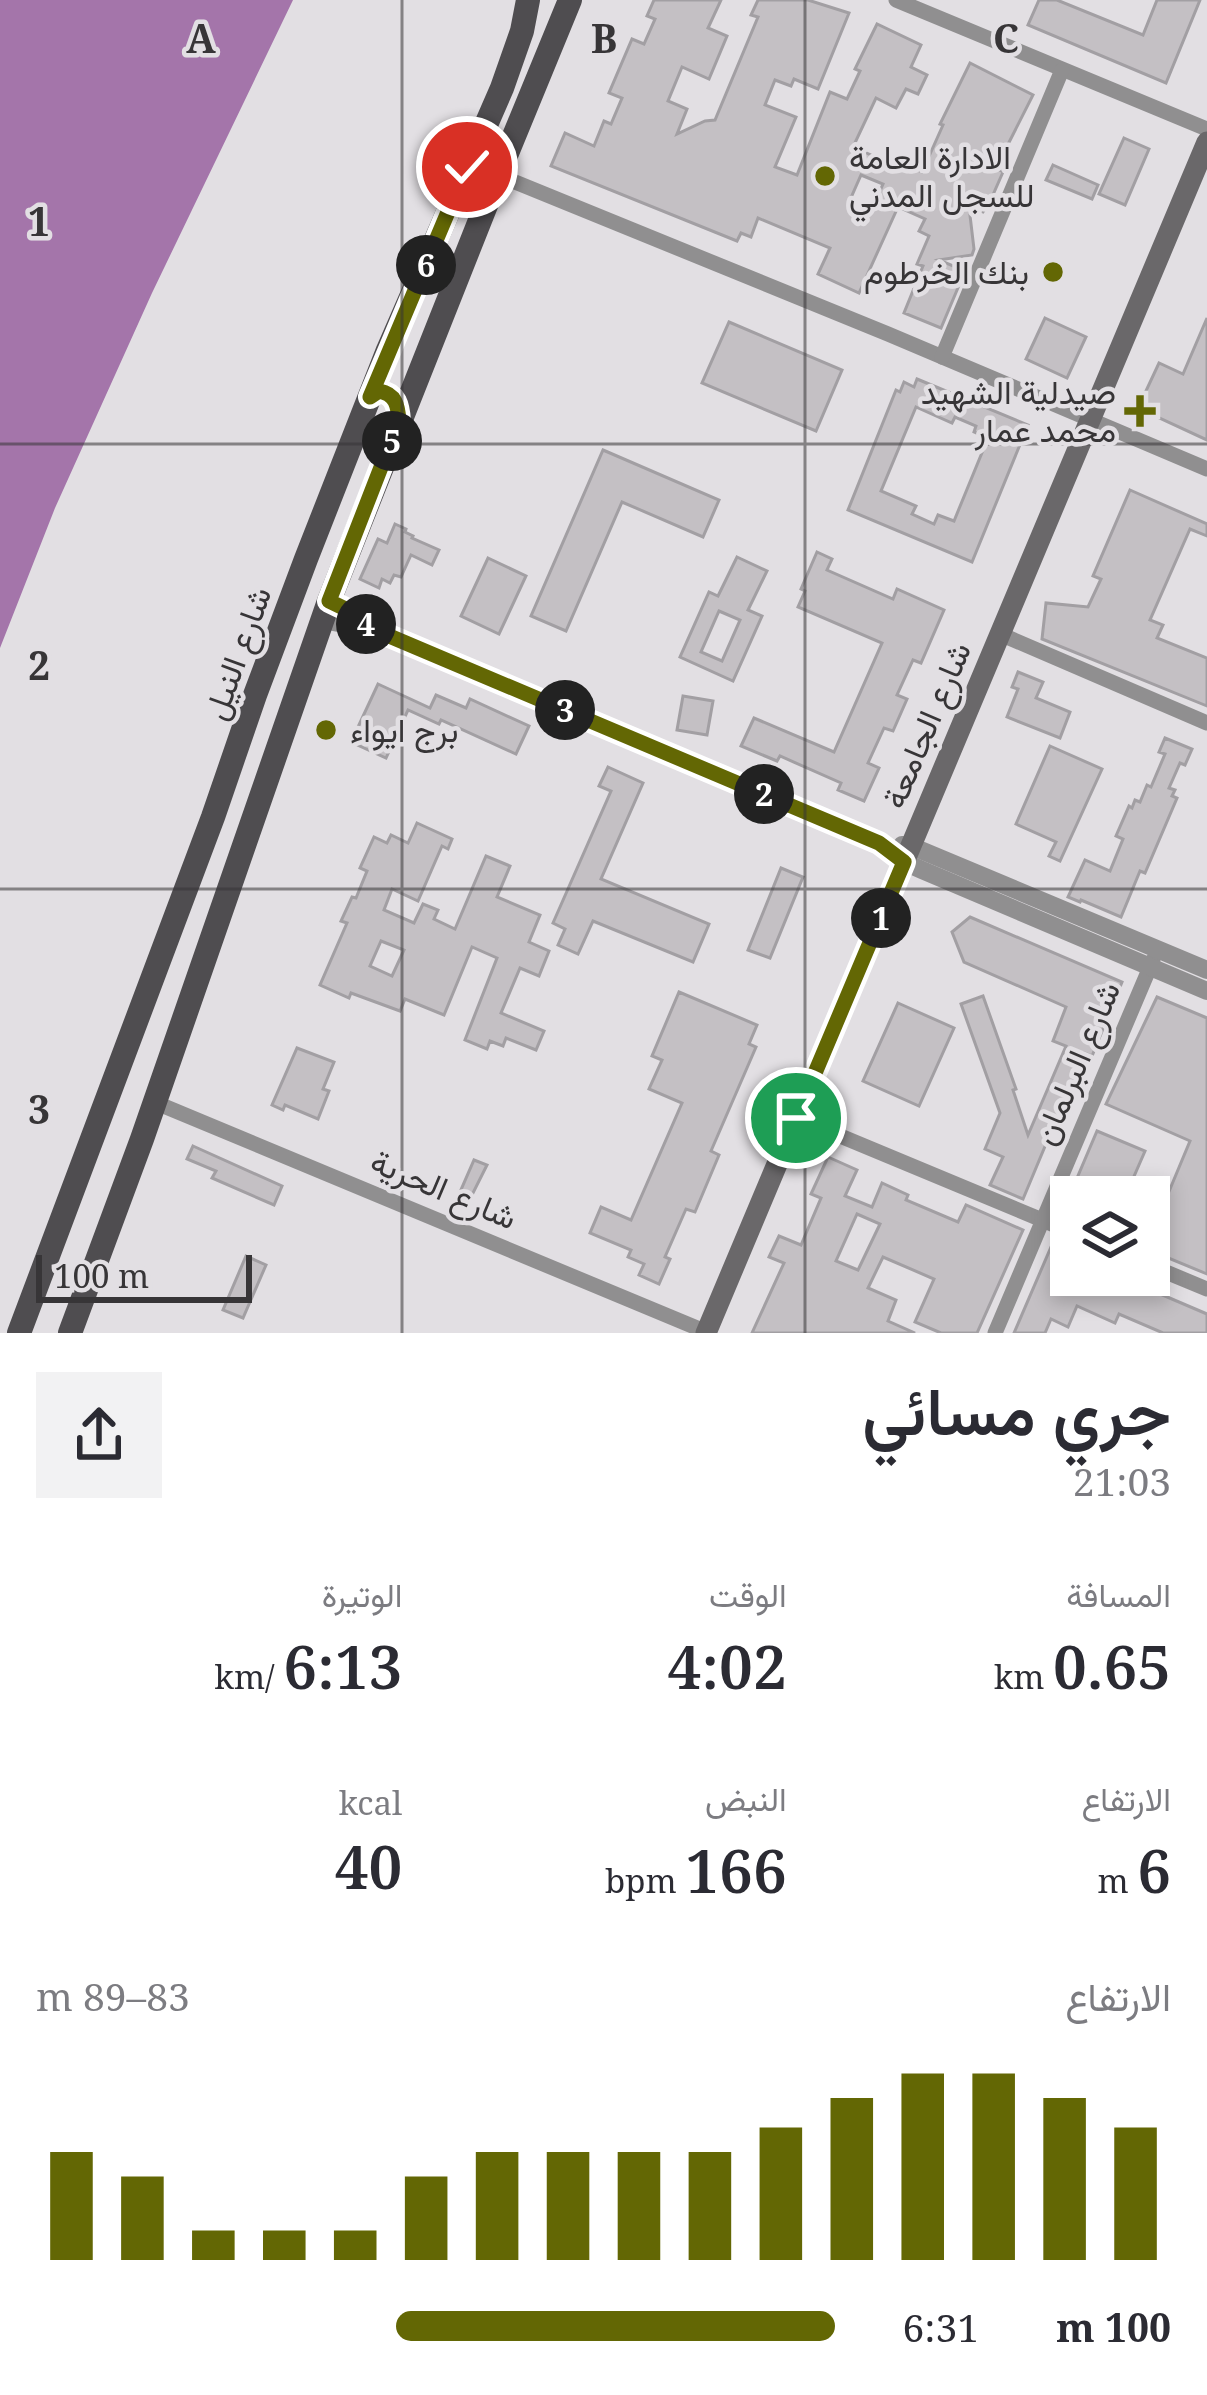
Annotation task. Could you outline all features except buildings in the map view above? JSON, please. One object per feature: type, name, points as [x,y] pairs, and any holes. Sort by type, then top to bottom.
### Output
[{"type":"main road","name":"شارع النيل","points":[[19,1333],[255,694],[370,397],[502,88],[528,0]]},
{"type":"main road","name":"شارع النيل","points":[[70,1333],[326,610],[566,6]]},
{"type":"main road","name":"شارع الجامعة","points":[[707,1333],[1207,142]]},
{"type":"main road","points":[[370,397],[379,391],[393,397],[399,421]]},
{"type":"street","points":[[896,0],[1207,129]]},
{"type":"street","points":[[942,357],[1062,70]]},
{"type":"street","points":[[498,175],[1207,469]]},
{"type":"street","points":[[326,610],[354,628],[368,627],[1154,958],[1207,991]]},
{"type":"street","points":[[1000,634],[1207,723]]},
{"type":"street","points":[[1154,958],[1207,970]]},
{"type":"street","name":"شارع البرلمان","points":[[995,1333],[1154,958]]},
{"type":"street","name":"شارع الحرية","points":[[154,1102],[707,1333]]},
{"type":"street","points":[[796,1118],[1050,1223]]},
{"type":"street","points":[[1170,1274],[1207,1289]]},
{"type":"shaded area","points":[[0,0],[293,0],[152,293],[55,508],[0,648]]},
{"type":"place","name":"الادارة العامة للسجل المدني","points":[[825,176]]},
{"type":"place","name":"بنك الخرطوم","points":[[1053,272]]},
{"type":"place","name":"صيدلية الشهيد محمد عمار","points":[[1140,411]]},
{"type":"place","name":"برج ايواء","points":[[326,730]]},
{"type":"route","points":[[467,167],[370,397],[387,392],[398,404],[399,421],[329,601],[358,615],[368,627],[879,843],[904,862],[796,1118]]}]
